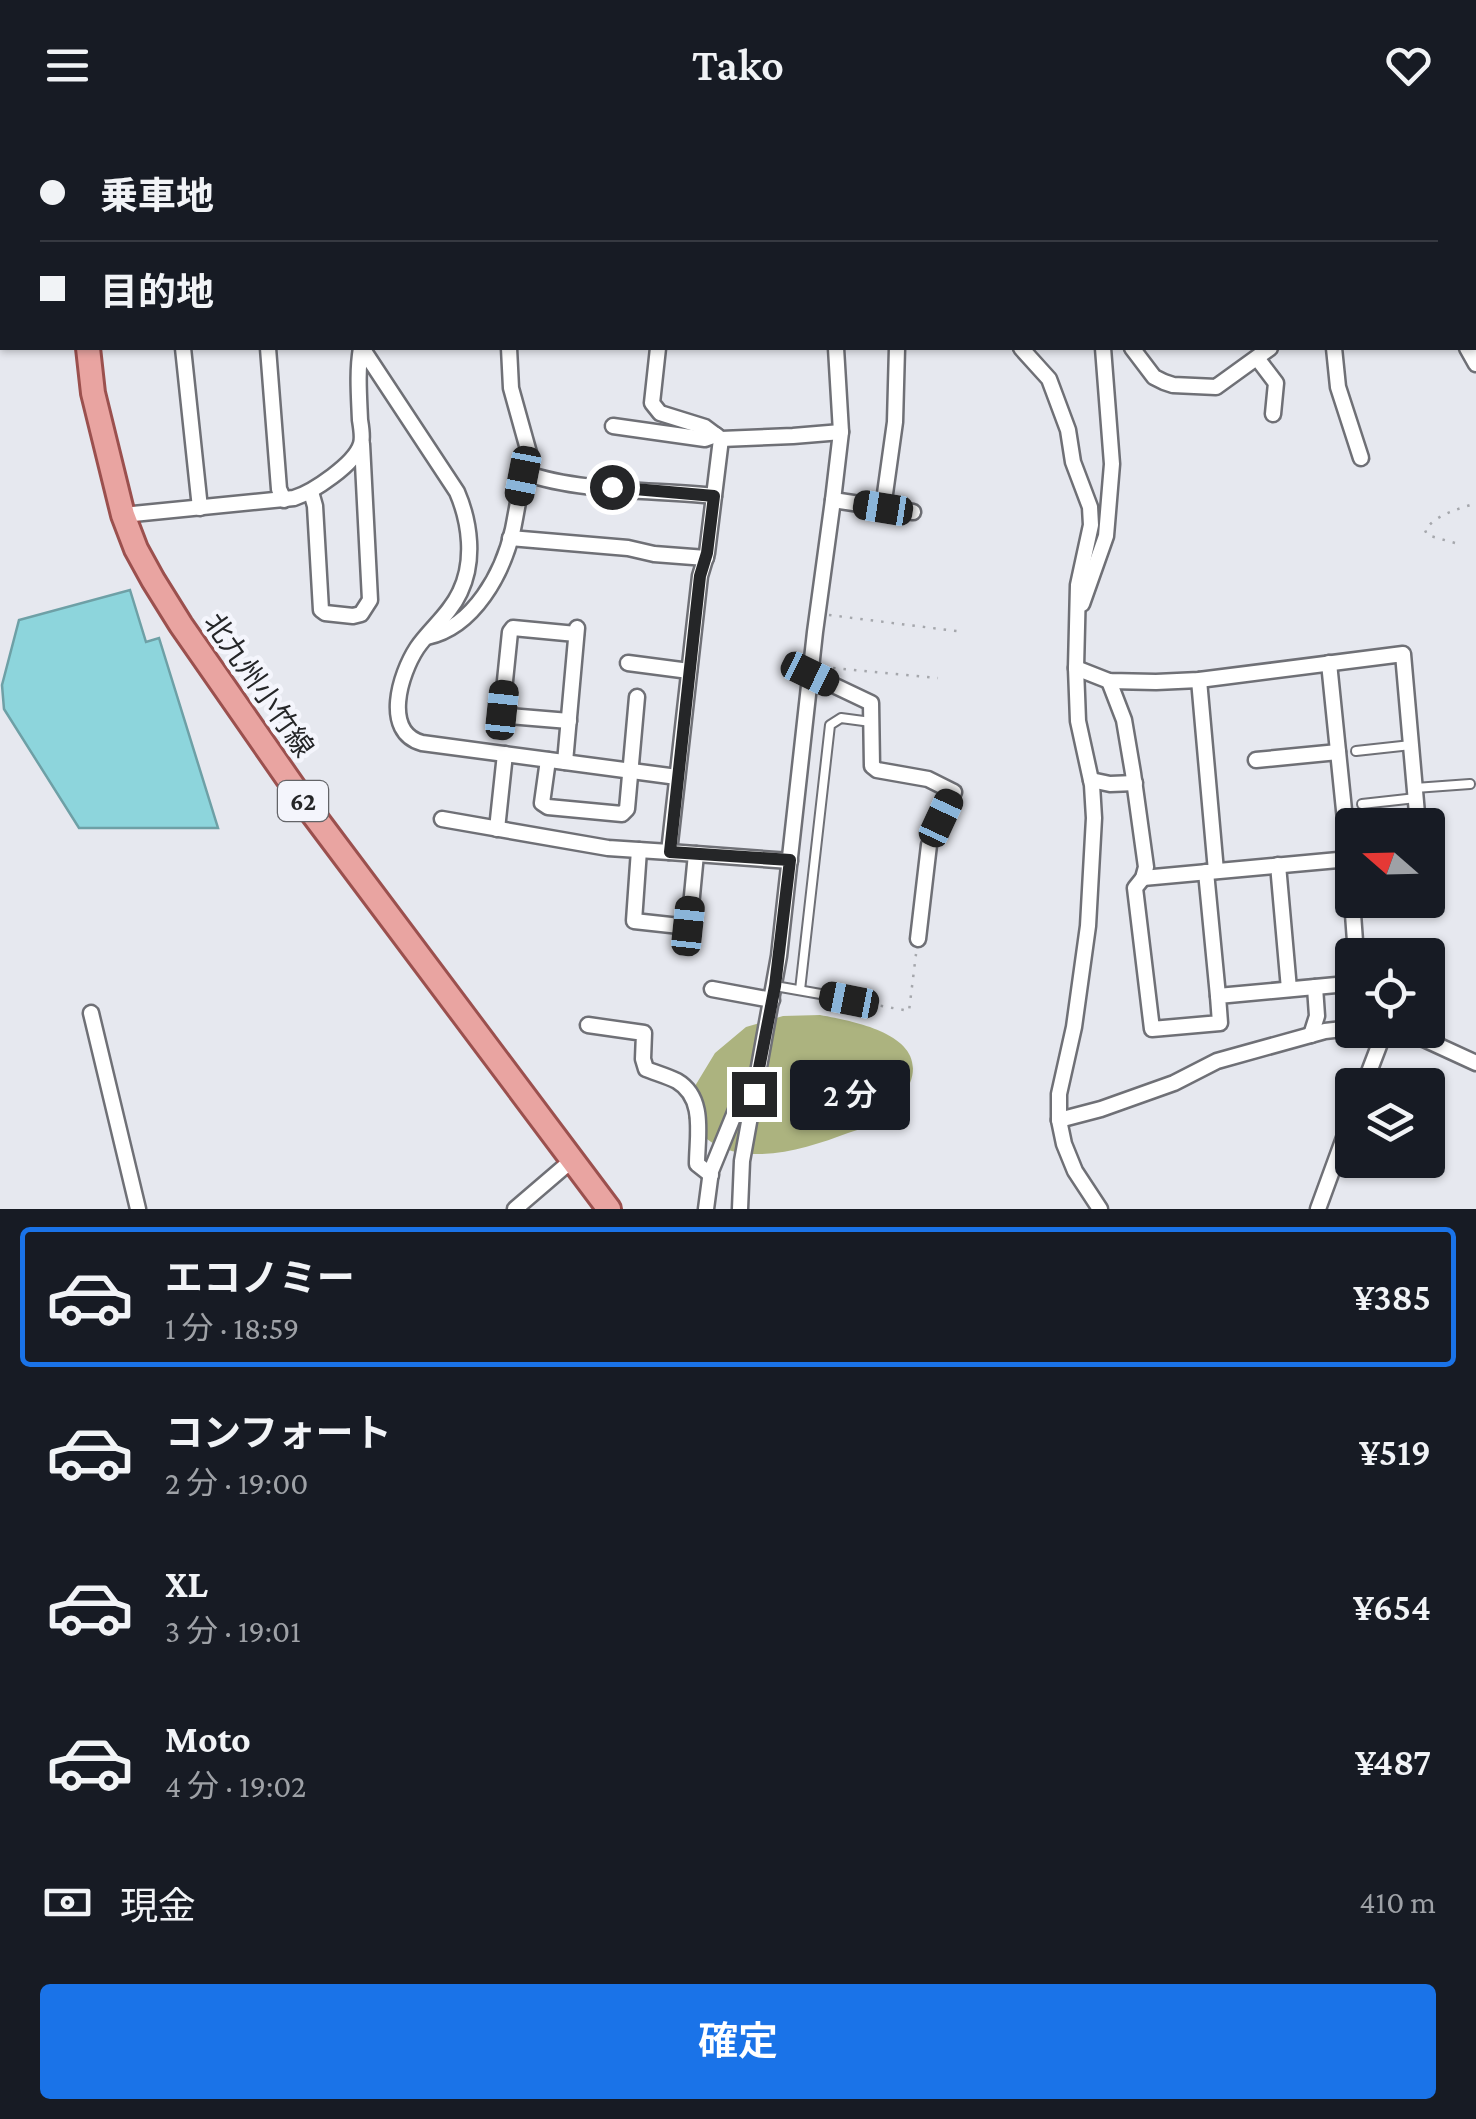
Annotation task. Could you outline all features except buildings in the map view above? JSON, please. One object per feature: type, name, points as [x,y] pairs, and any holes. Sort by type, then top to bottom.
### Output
[{"type":"main road","name":"北九州小竹線","points":[[88,350],[93,393],[123,515],[136,549],[181,626],[309,809],[610,1209]]},
{"type":"street","points":[[183,350],[200,508]]},
{"type":"street","points":[[268,350],[279,489],[284,500]]},
{"type":"street","points":[[311,492],[321,610],[361,614],[370,600],[358,368],[362,350]]},
{"type":"street","points":[[363,350],[457,492],[466,511],[470,545],[461,590],[409,663],[398,713],[404,732],[410,740],[422,743],[677,777]]},
{"type":"street","points":[[426,637],[442,634],[480,600],[510,538],[531,460],[511,388],[508,350]]},
{"type":"street","points":[[658,350],[652,403],[660,412],[705,427],[719,437]]},
{"type":"street","points":[[740,1209],[742,1161],[773,993],[841,432],[836,350]]},
{"type":"street","points":[[883,508],[895,422],[896,350]]},
{"type":"street","points":[[1022,350],[1049,378],[1090,507],[1091,525],[1078,585],[1076,668],[1078,721],[1094,818],[1088,926],[1074,1027],[1059,1094],[1059,1120],[1075,1171],[1100,1209]]},
{"type":"street","points":[[1078,614],[1106,536],[1112,464],[1102,350]]},
{"type":"street","points":[[1134,350],[1154,377],[1173,385],[1216,387],[1267,350]]},
{"type":"street","points":[[1334,350],[1338,387],[1362,458]]},
{"type":"street","points":[[1257,358],[1276,383],[1273,414]]},
{"type":"street","points":[[613,426],[705,439],[841,432]]},
{"type":"street","points":[[670,852],[719,437]]},
{"type":"street","points":[[123,515],[284,500],[311,492],[342,467],[362,443]]},
{"type":"street","points":[[525,473],[580,484],[714,496]]},
{"type":"street","points":[[833,500],[912,512]]},
{"type":"street","points":[[510,538],[706,558]]},
{"type":"street","points":[[565,762],[577,630],[513,628],[502,710],[508,716],[568,721]]},
{"type":"street","points":[[1076,668],[1109,681],[1199,680],[1402,654],[1416,808]]},
{"type":"street","points":[[628,663],[689,670]]},
{"type":"street","points":[[1330,663],[1344,808]]},
{"type":"street","points":[[811,670],[871,703],[872,766],[928,779],[954,792],[929,845],[918,939]]},
{"type":"street","points":[[1109,681],[1124,720],[1146,867],[1135,888],[1152,1030],[1220,1023],[1199,680]]},
{"type":"street","points":[[548,760],[542,803],[622,814],[627,808],[637,697]]},
{"type":"street","points":[[1256,760],[1338,752]]},
{"type":"street","points":[[497,829],[505,754]]},
{"type":"street","points":[[1090,780],[1135,783]]},
{"type":"street","points":[[442,819],[588,845],[790,860]]},
{"type":"street","points":[[639,850],[634,921],[688,926],[696,854]]},
{"type":"street","points":[[1278,865],[1289,989]]},
{"type":"street","points":[[1142,878],[1278,865],[1335,867]]},
{"type":"street","points":[[1218,996],[1335,985]]},
{"type":"street","points":[[1311,1035],[1317,1016],[1315,987]]},
{"type":"street","points":[[712,989],[773,993]]},
{"type":"street","points":[[91,1013],[138,1209]]},
{"type":"street","points":[[588,1025],[644,1033],[646,1069],[676,1080],[697,1101],[697,1164],[710,1175]]},
{"type":"street","points":[[1059,1120],[1174,1082],[1217,1061],[1335,1031]]},
{"type":"street","points":[[1443,1048],[1476,1064]]},
{"type":"street","points":[[706,1209],[710,1175],[738,1105],[758,1072]]},
{"type":"street","points":[[514,1209],[571,1160]]},
{"type":"street","points":[[1318,1209],[1335,1162]]},
{"type":"lane","points":[[800,990],[830,726],[840,718],[872,722]]},
{"type":"lane","points":[[1356,752],[1411,745]]},
{"type":"lane","points":[[1362,804],[1470,784]]},
{"type":"lane","points":[[790,860],[814,863]]},
{"type":"lane","points":[[773,993],[800,990],[849,1000]]},
{"type":"path","points":[[1454,542],[1427,535],[1425,530],[1452,509],[1476,504]]},
{"type":"path","points":[[818,613],[964,632]]},
{"type":"path","points":[[811,670],[938,678]]},
{"type":"path","points":[[849,1000],[909,1011],[918,939]]},
{"type":"green space","points":[[820,1015],[868,1026],[898,1042],[908,1053],[913,1066],[910,1083],[893,1111],[871,1125],[785,1152],[741,1153],[703,1136],[688,1118],[695,1086],[715,1053],[746,1027],[783,1016]]},
{"type":"water","points":[[130,590],[146,642],[159,638],[218,828],[79,828],[4,709],[2,685],[19,620]]},
{"type":"route","points":[[612,487],[714,496],[700,576],[670,852],[790,860],[775,986],[754,1094]]}]
